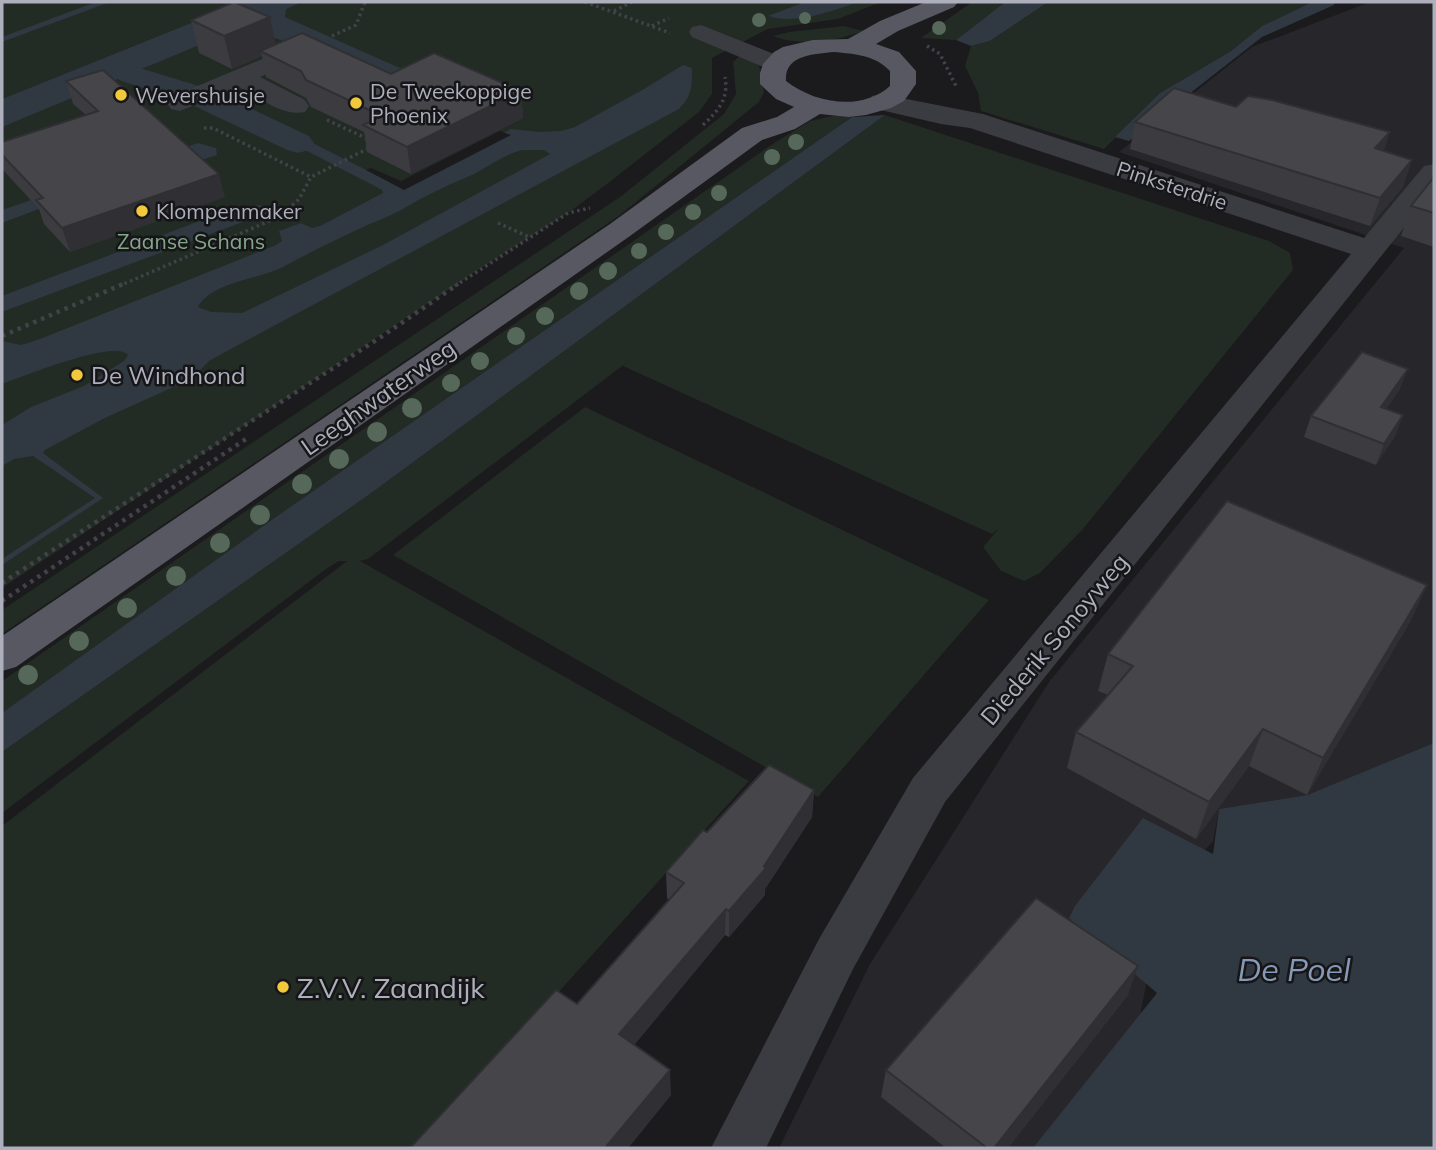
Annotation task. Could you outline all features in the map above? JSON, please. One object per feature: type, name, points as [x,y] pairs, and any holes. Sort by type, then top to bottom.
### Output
[{"type":"main road","points":[[852,47],[889,26],[943,4]]},
{"type":"main road","points":[[890,58],[917,34],[943,4]]},
{"type":"main road","points":[[834,45],[852,47],[890,58],[900,66],[905,75],[904,85],[896,94],[881,102],[850,108],[816,106],[783,93],[772,83],[770,73],[775,63],[800,50],[834,45]]},
{"type":"main road","name":"Leeghwaterweg","points":[[752,135],[758,115],[783,93]]},
{"type":"main road","name":"Leeghwaterweg","points":[[2,656],[620,230],[752,135],[786,123],[816,106]]},
{"type":"street","points":[[712,29],[775,63]]},
{"type":"street","points":[[171,106],[303,49]]},
{"type":"street","points":[[240,77],[296,106]]},
{"type":"street","name":"Pinksterdrie","points":[[904,85],[954,107],[974,120]]},
{"type":"street","name":"Pinksterdrie","points":[[881,102],[941,116],[974,120],[1370,250]]},
{"type":"street","name":"Diederik Sonoyweg","points":[[738,1148],[836,954],[929,790],[1434,172]]},
{"type":"path","points":[[335,35],[356,25],[365,2]]},
{"type":"path","points":[[585,2],[669,33]]},
{"type":"path","points":[[613,12],[632,2]]},
{"type":"path","points":[[696,130],[726,101],[728,88],[725,74]]},
{"type":"path","points":[[171,106],[199,128],[213,128],[311,177]]},
{"type":"path","points":[[2,336],[281,216],[307,192],[311,177],[378,144],[296,106]]},
{"type":"path","points":[[2,583],[530,237],[568,213],[598,206]]},
{"type":"path","points":[[498,223],[530,237]]},
{"type":"shaded area","points":[[1370,2],[1434,2],[1434,744],[1307,795],[1219,809],[1213,842],[1165,887],[1139,1021],[1071,1148],[779,1148],[870,964],[1049,682],[1404,248],[1119,152],[1252,47]]},
{"type":"green space","points":[[2,2],[243,2],[2,99]]},
{"type":"green space","name":"Zaanse Schans","points":[[285,2],[881,2],[838,19],[768,29],[712,58],[712,94],[699,112],[607,184],[568,213],[478,270],[2,588],[2,124]]},
{"type":"green space","points":[[972,2],[1005,2],[956,40],[921,38]]},
{"type":"green space","points":[[1048,2],[1312,2],[1262,26],[1231,51],[1160,93],[1104,149],[981,111],[978,93],[965,66],[971,46],[990,41]]},
{"type":"green space","points":[[844,26],[863,31],[842,38],[806,42],[773,36],[789,32]]},
{"type":"green space","points":[[743,53],[759,65],[764,92],[759,102],[620,215],[2,634],[2,610],[620,197],[724,114],[736,94],[733,62]]},
{"type":"green space","points":[[837,115],[852,117],[280,514],[2,715],[2,681],[771,145],[810,121]]},
{"type":"green space","points":[[885,115],[1269,241],[1290,253],[1293,270],[1083,529],[1040,573],[1024,581],[1001,571],[983,547],[999,528],[992,534],[623,366],[630,360],[368,559],[360,561],[749,781],[418,1148],[2,1148],[2,826],[347,561],[339,561],[326,569],[2,813],[2,752],[370,494]]},
{"type":"green space","points":[[585,407],[989,600],[818,797],[393,555]]},
{"type":"water","points":[[96,2],[110,2],[2,42],[2,37]]},
{"type":"water","points":[[243,2],[302,2],[286,9],[285,17],[438,85],[444,93],[256,32],[233,31],[2,127],[2,99]]},
{"type":"water","points":[[805,2],[858,2],[801,18],[768,16]]},
{"type":"water","points":[[1005,2],[1048,2],[990,41],[971,46],[956,40]]},
{"type":"water","points":[[1312,2],[1334,2],[1334,5],[1262,37],[1129,141],[1115,137],[1160,93],[1231,51],[1262,26]]},
{"type":"water","points":[[683,65],[692,68],[687,100],[679,109],[209,361],[191,379],[105,418],[45,450],[43,453],[103,498],[2,565],[2,559],[95,498],[33,456],[14,459],[2,466],[2,425],[31,407],[84,386],[124,361],[128,355],[119,351],[88,355],[2,384],[2,341],[21,345],[40,339],[276,245],[282,241],[279,231],[301,223],[312,228],[320,226],[383,193],[382,190],[286,140],[269,137],[233,118],[249,111],[396,185],[402,185],[511,129],[539,132],[575,127]],"holes":[[[522,150],[544,150],[550,154],[383,245],[242,313],[211,312],[198,307],[214,292],[283,267],[507,156]]]},
{"type":"water","points":[[885,115],[370,494],[2,752],[2,713],[280,514],[852,117]]},
{"type":"water","points":[[198,143],[216,148],[217,155],[182,166],[121,178],[2,223],[2,210]]},
{"type":"water","points":[[256,205],[277,207],[2,312],[2,296],[202,220]]},
{"type":"water","name":"De Poel","points":[[1434,743],[1434,1148],[1033,1148],[1157,993],[1069,918],[1075,906],[1143,818],[1213,854],[1219,809],[1307,795]]},
{"type":"pier","points":[[500,131],[511,135],[404,190],[366,170],[371,168],[401,181]]},
{"type":"building","points":[[234,2],[270,17],[224,36],[191,20]]},
{"type":"building","points":[[302,33],[391,74],[434,53],[521,91],[407,147],[363,125],[382,116],[306,80],[301,71],[260,51]]},
{"type":"building","points":[[103,70],[219,174],[62,228],[36,200],[43,198],[2,155],[2,142],[98,111],[66,81]]},
{"type":"building","points":[[1174,88],[1236,107],[1248,96],[1272,100],[1390,132],[1375,148],[1412,160],[1380,198],[1135,122]]},
{"type":"building","points":[[1434,177],[1434,213],[1411,206]]},
{"type":"building","points":[[1362,352],[1408,369],[1381,407],[1403,415],[1384,444],[1311,416]]},
{"type":"building","points":[[1227,501],[1427,585],[1323,758],[1263,729],[1209,802],[1076,732],[1133,666],[1108,654]]},
{"type":"building","points":[[769,765],[814,790],[764,866],[766,868],[729,911],[726,909],[619,1034],[670,1070],[605,1148],[410,1148],[556,990],[577,1004],[684,883],[666,872],[703,830],[707,832]]},
{"type":"building","points":[[1036,898],[1138,966],[994,1148],[987,1148],[886,1070]]},
{"type":"waterway","points":[[130,74],[201,97],[298,143]]},
{"type":"place","name":"Wevershuisje","points":[[121,95]]},
{"type":"place","name":"De Tweekoppige Phoenix","points":[[356,103]]},
{"type":"place","name":"Klompenmaker","points":[[142,211]]},
{"type":"place","name":"De Windhond","points":[[77,375]]},
{"type":"place","name":"Z.V.V. Zaandijk","points":[[283,987]]}]
